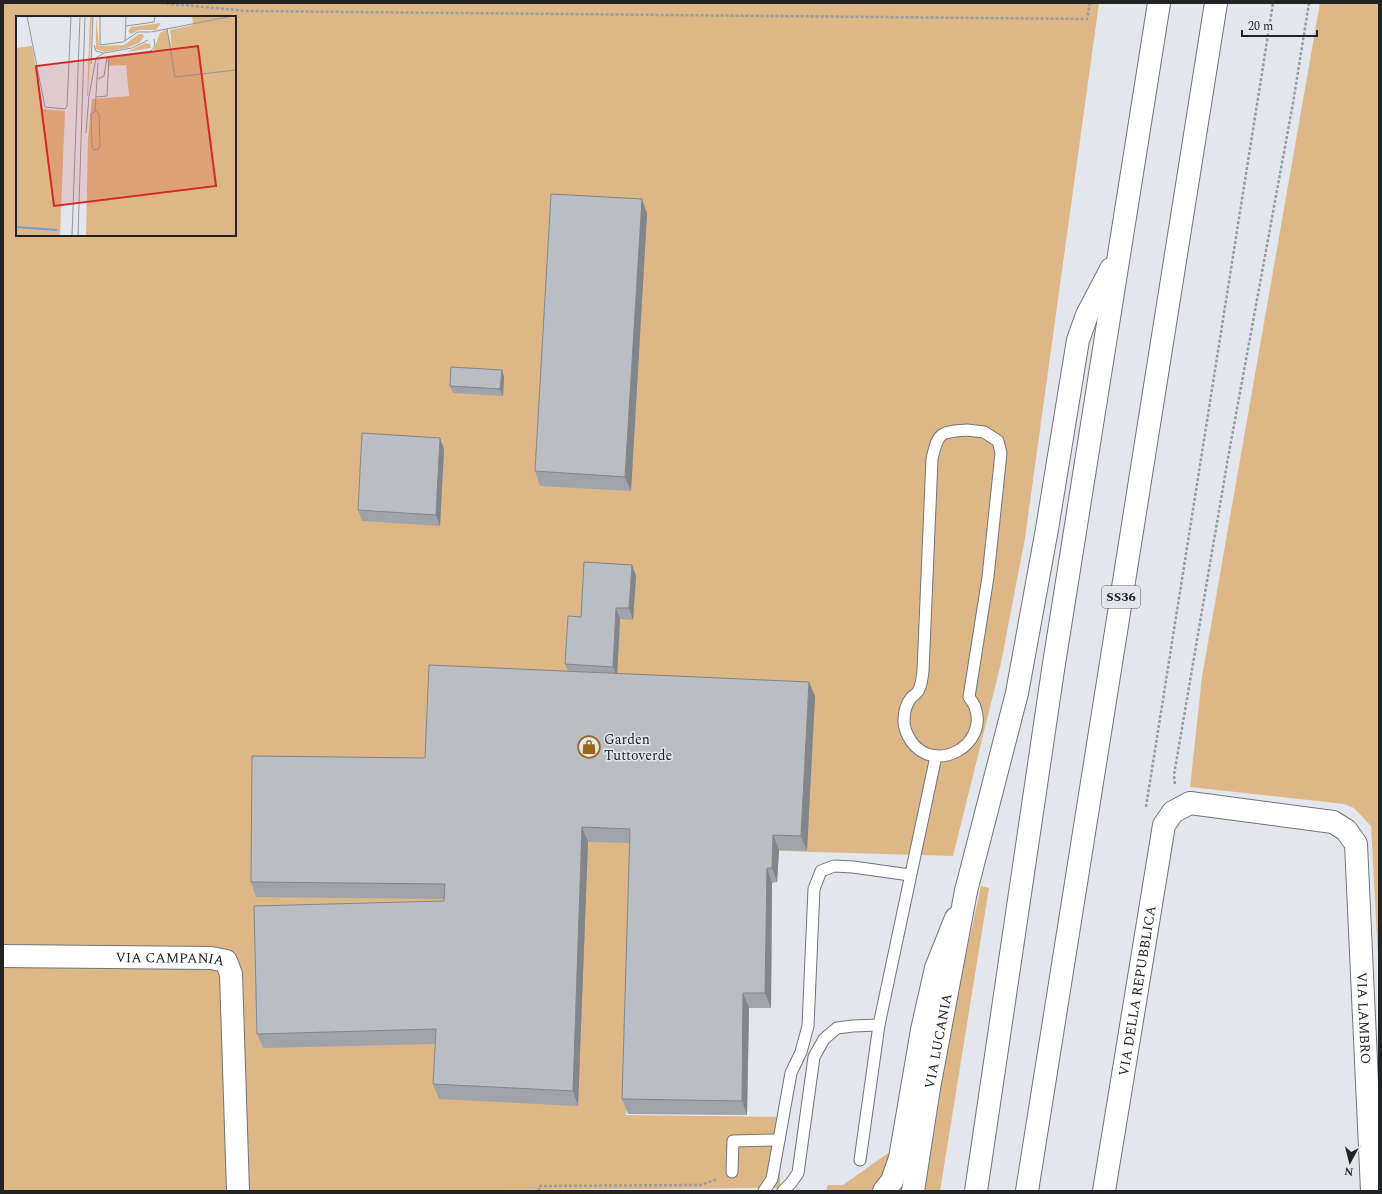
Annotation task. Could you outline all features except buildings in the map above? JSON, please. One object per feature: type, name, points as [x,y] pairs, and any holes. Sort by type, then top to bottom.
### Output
[{"type":"main road","points":[[976,1191],[1053,670],[1159,3]]},
{"type":"main road","name":"SS36","points":[[1027,1191],[1216,3]]},
{"type":"main road","points":[[884,1191],[892,1182],[900,1158],[922,1030],[936,968],[966,891],[1018,685],[1047,530],[1078,340],[1087,315],[1115,261],[1124,228]]},
{"type":"main road","name":"VIA LAMBRO","points":[[1190,803],[1333,822],[1346,830],[1356,844],[1372,1191]]},
{"type":"main road","name":"VIA DELLA REPUBBLICA","points":[[1104,1191],[1164,825],[1174,812],[1190,803]]},
{"type":"main road","name":"VIA LUCANIA","points":[[913,1191],[929,1088],[966,891]]},
{"type":"main road","name":"VIA CAMPANIA","points":[[3,956],[211,958],[226,961],[231,974],[238,1191]]},
{"type":"lane","points":[[967,430],[984,432],[998,441],[1002,453],[988,577],[969,697],[975,708],[977,720],[975,732],[969,743],[954,753],[936,756],[924,752],[914,745],[907,734],[904,722],[905,710],[910,699],[919,690],[923,671],[932,459],[936,440],[947,432],[967,430]]},
{"type":"lane","points":[[860,1160],[879,1025],[936,756]]},
{"type":"lane","points":[[764,1191],[772,1179],[791,1073],[801,1052],[808,1026],[814,889],[821,872],[834,866],[853,867],[910,875]]},
{"type":"lane","points":[[783,1191],[798,1173],[814,1057],[824,1039],[838,1028],[879,1025]]},
{"type":"lane","points":[[732,1172],[733,1141],[779,1140]]},
{"type":"path","points":[[161,3],[247,11],[1088,19],[1090,3]]},
{"type":"path","points":[[1145,815],[1273,3]]},
{"type":"path","points":[[1190,803],[1178,796],[1174,775],[1228,458],[1293,104],[1309,3]]},
{"type":"path","points":[[539,1191],[539,1186],[701,1185],[732,1172]]},
{"type":"shaded area","points":[[3,3],[1099,3],[1025,538],[1001,663],[953,856],[634,847],[626,1115],[780,1117],[780,1188],[388,1191],[3,1191]]},
{"type":"shaded area","points":[[1320,3],[1379,3],[1379,975],[1371,826],[1354,808],[1344,804],[1190,787],[1202,677]]},
{"type":"shaded area","points":[[981,886],[989,888],[940,1191],[920,1191],[945,1049]]},
{"type":"shaded area","points":[[891,1151],[885,1173],[872,1191],[826,1191],[828,1185],[843,1185]]},
{"type":"place","name":"Garden Tuttoverde","points":[[589,747]]}]
